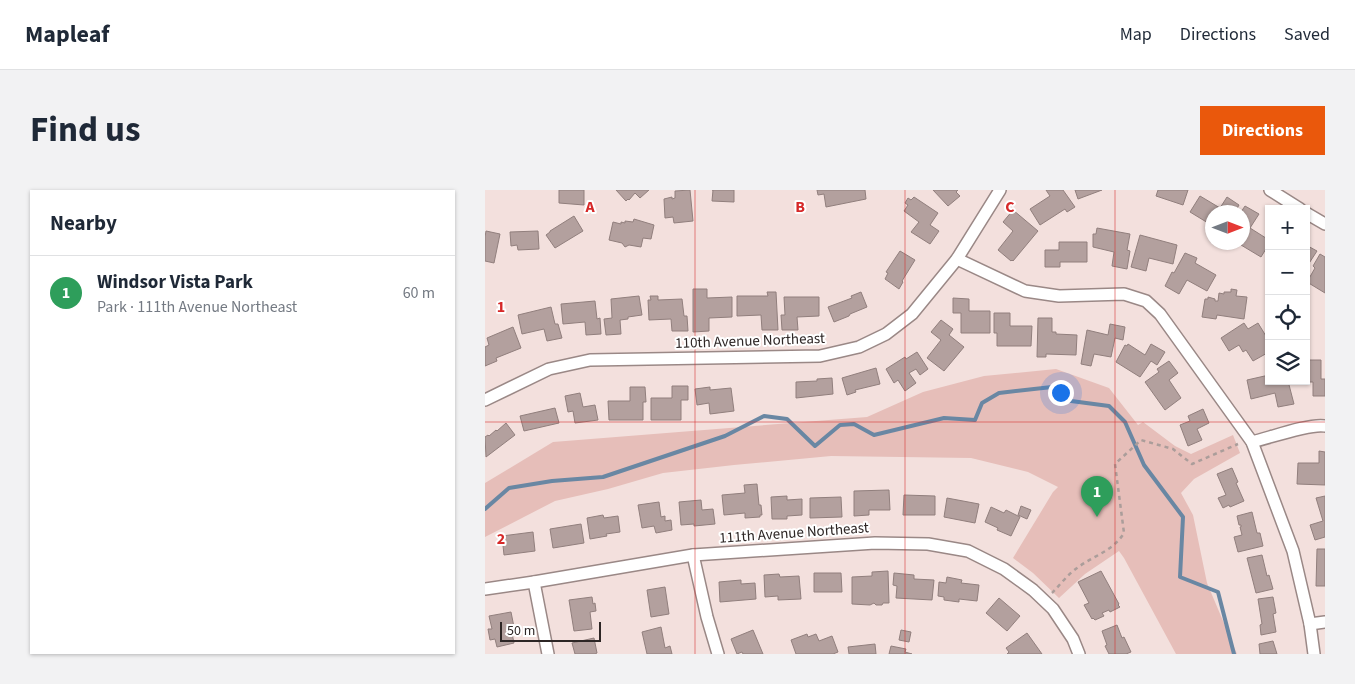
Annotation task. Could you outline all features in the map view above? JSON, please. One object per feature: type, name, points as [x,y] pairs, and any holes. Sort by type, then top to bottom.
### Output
[{"type":"street","name":"110th Avenue Northeast","points":[[485,400],[549,370],[590,360],[820,356],[859,347],[886,334],[912,314],[957,259],[1000,190]]},
{"type":"street","points":[[1270,190],[1294,205]]},
{"type":"street","points":[[1310,215],[1325,224]]},
{"type":"street","points":[[957,259],[1025,291],[1059,296],[1124,294],[1146,301],[1161,314],[1253,442],[1293,550],[1310,624],[1314,654]]},
{"type":"street","points":[[1253,442],[1294,430],[1320,425],[1325,426]]},
{"type":"street","name":"111th Avenue Northeast","points":[[485,589],[693,555],[875,543],[927,544],[968,551],[1004,569],[1033,590],[1053,609],[1073,639],[1079,654]]},
{"type":"street","points":[[693,555],[707,617],[719,654]]},
{"type":"street","points":[[535,582],[548,654]]},
{"type":"street","points":[[1310,624],[1325,622]]},
{"type":"path","points":[[1044,601],[1077,568],[1099,556],[1120,540],[1124,533],[1115,464],[1141,440],[1173,449],[1192,464],[1238,444],[1253,442]]},
{"type":"shaded area","points":[[1056,369],[1109,388],[1138,425],[1143,422],[1175,446],[1191,454],[1233,435],[1240,453],[1194,479],[1181,493],[1193,515],[1207,583],[1237,654],[1176,654],[1119,551],[1085,574],[1059,598],[1033,573],[1013,558],[1053,492],[1058,487],[1028,472],[971,458],[831,456],[663,473],[608,489],[555,501],[485,537],[485,483],[553,442],[867,417],[923,392],[984,376]]},
{"type":"building","points":[[559,190],[584,190],[584,205],[559,203]]},
{"type":"building","points":[[616,190],[649,190],[640,198],[635,193],[626,201]]},
{"type":"building","points":[[690,190],[693,221],[674,223],[673,217],[665,218],[664,199],[675,198],[675,191]]},
{"type":"building","points":[[713,190],[734,190],[734,202],[712,201]]},
{"type":"building","points":[[817,190],[865,190],[866,199],[826,207],[824,194],[818,195]]},
{"type":"building","points":[[933,190],[958,190],[956,192],[960,196],[948,206]]},
{"type":"building","points":[[1046,190],[1063,190],[1075,207],[1067,212],[1065,209],[1040,225],[1030,209],[1050,196]]},
{"type":"building","points":[[1075,190],[1102,190],[1078,199]]},
{"type":"building","points":[[1158,190],[1188,190],[1183,205],[1156,196]]},
{"type":"building","points":[[1200,196],[1215,205],[1205,205],[1205,221],[1190,212]]},
{"type":"building","points":[[914,197],[938,213],[930,225],[939,231],[930,244],[911,232],[919,222],[904,211],[908,205],[905,203],[908,198],[911,200]]},
{"type":"building","points":[[1227,197],[1239,205],[1222,205]]},
{"type":"building","points":[[1250,209],[1259,214],[1250,228]]},
{"type":"building","points":[[1013,210],[1038,231],[1011,261],[998,250],[1013,231],[1003,222]]},
{"type":"building","points":[[574,216],[583,231],[555,248],[546,235]]},
{"type":"building","points":[[634,219],[654,225],[651,239],[643,238],[641,247],[629,245],[625,247],[622,243],[609,240],[613,222],[621,224],[621,222],[625,223],[625,221],[633,222]]},
{"type":"building","points":[[1097,228],[1130,234],[1127,250],[1130,251],[1127,269],[1112,266],[1114,252],[1093,247],[1093,234],[1096,234]]},
{"type":"building","points":[[1250,228],[1265,237],[1265,250],[1261,257],[1249,250]]},
{"type":"building","points":[[486,231],[500,234],[494,263],[485,261]]},
{"type":"building","points":[[538,231],[539,249],[518,250],[517,245],[511,246],[510,232]]},
{"type":"building","points":[[1140,235],[1177,245],[1173,264],[1149,258],[1146,271],[1131,267]]},
{"type":"building","points":[[1059,242],[1087,242],[1087,262],[1060,262],[1060,267],[1045,267],[1045,250],[1059,250]]},
{"type":"building","points":[[1310,247],[1317,251],[1310,262]]},
{"type":"building","points":[[900,251],[915,260],[899,289],[885,279],[888,273],[886,272]]},
{"type":"building","points":[[1185,253],[1197,258],[1195,263],[1216,275],[1207,291],[1187,280],[1179,294],[1165,286]]},
{"type":"building","points":[[1320,254],[1325,257],[1325,293],[1310,284],[1310,277],[1315,268],[1313,266]]},
{"type":"building","points":[[693,289],[707,289],[707,298],[732,297],[732,317],[709,318],[709,331],[693,332]]},
{"type":"building","points":[[1231,289],[1237,290],[1236,296],[1247,297],[1244,319],[1217,315],[1216,319],[1202,317],[1205,299],[1208,299],[1208,297],[1218,301],[1219,293],[1231,292]]},
{"type":"building","points":[[767,292],[776,292],[778,330],[762,330],[761,315],[737,316],[737,296],[768,296]]},
{"type":"building","points":[[861,292],[867,307],[834,322],[828,307],[852,298],[851,296]]},
{"type":"building","points":[[639,296],[642,315],[620,320],[621,334],[606,335],[604,319],[612,318],[611,299]]},
{"type":"building","points":[[650,296],[658,296],[658,300],[682,299],[684,316],[687,316],[688,331],[672,331],[671,319],[649,320],[648,300],[651,300]]},
{"type":"building","points":[[784,297],[819,297],[819,316],[797,317],[798,330],[782,330],[781,315],[785,315]]},
{"type":"building","points":[[953,298],[969,299],[969,311],[990,311],[990,333],[961,333],[961,313],[953,313]]},
{"type":"building","points":[[595,301],[597,319],[600,318],[601,334],[586,335],[585,322],[563,324],[561,304]]},
{"type":"building","points":[[551,307],[555,324],[558,324],[562,338],[547,341],[544,329],[522,334],[518,315]]},
{"type":"building","points":[[994,313],[1010,313],[1010,326],[1032,326],[1031,346],[997,346],[997,333],[994,333]]},
{"type":"building","points":[[1038,318],[1052,318],[1052,332],[1056,332],[1056,334],[1077,335],[1076,355],[1046,354],[1046,357],[1037,357]]},
{"type":"building","points":[[941,320],[953,329],[949,335],[964,347],[944,371],[927,358],[941,340],[931,332]]},
{"type":"building","points":[[1244,323],[1248,329],[1258,323],[1265,334],[1265,354],[1253,361],[1246,350],[1243,352],[1239,345],[1229,351],[1221,338]]},
{"type":"building","points":[[1110,324],[1125,327],[1123,340],[1115,338],[1111,357],[1094,354],[1091,366],[1081,364],[1087,330],[1108,335]]},
{"type":"building","points":[[513,327],[521,348],[496,358],[497,361],[485,366],[485,347],[489,345],[487,338]]},
{"type":"building","points":[[1128,344],[1145,355],[1151,344],[1165,352],[1157,365],[1151,361],[1140,377],[1116,362],[1125,345],[1127,346]]},
{"type":"building","points":[[917,352],[928,369],[920,375],[916,369],[909,373],[916,383],[905,391],[898,380],[894,383],[886,369]]},
{"type":"building","points":[[1310,360],[1321,360],[1321,379],[1325,379],[1325,396],[1313,396],[1313,382],[1310,382]]},
{"type":"building","points":[[1169,361],[1178,373],[1169,380],[1181,398],[1165,410],[1145,382],[1159,372],[1157,369]]},
{"type":"building","points":[[876,368],[880,384],[855,390],[856,392],[847,395],[842,378]]},
{"type":"building","points":[[1265,376],[1265,385],[1289,385],[1294,404],[1278,407],[1275,393],[1251,399],[1247,380]]},
{"type":"building","points":[[832,378],[833,394],[796,398],[796,382]]},
{"type":"building","points":[[672,386],[688,386],[688,400],[681,400],[681,420],[651,420],[651,398],[672,398]]},
{"type":"building","points":[[630,387],[645,387],[646,402],[643,402],[643,420],[609,420],[608,401],[630,401]]},
{"type":"building","points":[[710,387],[710,390],[731,388],[734,411],[710,414],[709,403],[697,405],[695,389]]},
{"type":"building","points":[[580,393],[583,407],[595,405],[598,420],[575,423],[573,411],[568,412],[565,396]]},
{"type":"building","points":[[555,408],[559,423],[524,431],[520,416]]},
{"type":"building","points":[[1203,409],[1209,423],[1197,429],[1202,440],[1188,446],[1180,425],[1190,421],[1188,416]]},
{"type":"building","points":[[506,423],[515,435],[486,457],[485,437],[497,431]]},
{"type":"building","points":[[1319,451],[1325,452],[1325,485],[1297,484],[1298,463],[1319,463]]},
{"type":"building","points":[[1232,468],[1244,501],[1223,508],[1218,498],[1226,495],[1217,474]]},
{"type":"building","points":[[757,484],[762,515],[760,517],[745,518],[745,513],[724,515],[722,495],[745,493],[744,485]]},
{"type":"building","points":[[889,490],[890,510],[869,510],[869,515],[854,516],[854,491]]},
{"type":"building","points":[[904,495],[935,496],[935,515],[903,515]]},
{"type":"building","points":[[787,496],[787,500],[802,499],[802,515],[787,516],[787,519],[772,519],[771,497]]},
{"type":"building","points":[[1325,496],[1325,537],[1315,540],[1310,525],[1323,521],[1316,498]]},
{"type":"building","points":[[841,497],[842,517],[810,518],[810,498]]},
{"type":"building","points":[[947,498],[979,504],[975,523],[944,517]]},
{"type":"building","points":[[701,500],[702,510],[713,509],[715,524],[681,525],[679,502]]},
{"type":"building","points":[[659,502],[661,517],[665,516],[665,521],[671,520],[672,530],[656,533],[654,526],[642,528],[638,505]]},
{"type":"building","points":[[1021,506],[1031,510],[1027,519],[1018,515]]},
{"type":"building","points":[[991,507],[1004,513],[1006,510],[1020,517],[1011,536],[985,522]]},
{"type":"building","points":[[1252,512],[1257,533],[1260,533],[1263,546],[1238,552],[1234,537],[1242,535],[1241,525],[1239,525],[1237,516]]},
{"type":"building","points":[[603,515],[604,518],[618,516],[620,532],[590,539],[587,518]]},
{"type":"building","points":[[581,524],[584,543],[553,548],[550,529]]},
{"type":"building","points":[[533,532],[535,551],[504,555],[502,536]]},
{"type":"building","points":[[1317,549],[1325,549],[1325,586],[1316,586]]},
{"type":"building","points":[[1262,555],[1267,576],[1269,575],[1273,589],[1256,593],[1247,558]]},
{"type":"building","points":[[888,571],[889,603],[883,603],[882,605],[874,603],[870,605],[852,604],[852,577],[872,576],[872,572]]},
{"type":"building","points":[[1101,571],[1120,607],[1110,612],[1109,610],[1102,613],[1104,616],[1095,620],[1092,619],[1084,605],[1089,603],[1078,582]]},
{"type":"building","points":[[814,573],[841,573],[842,592],[814,592]]},
{"type":"building","points":[[894,573],[914,575],[914,579],[934,580],[932,600],[896,598],[897,586],[893,585]]},
{"type":"building","points":[[779,574],[780,577],[799,576],[801,599],[778,600],[778,596],[765,597],[764,575]]},
{"type":"building","points":[[947,577],[962,580],[961,583],[979,585],[977,601],[959,599],[959,602],[944,600],[944,597],[938,596],[939,582],[946,583]]},
{"type":"building","points":[[741,580],[741,584],[755,583],[756,599],[720,602],[719,582]]},
{"type":"building","points":[[665,587],[669,614],[651,617],[647,590]]},
{"type":"building","points":[[592,597],[596,611],[590,612],[592,629],[574,631],[569,600]]},
{"type":"building","points":[[1273,597],[1276,613],[1273,614],[1276,632],[1261,635],[1260,625],[1262,624],[1258,599]]},
{"type":"building","points":[[999,598],[1020,616],[1007,631],[986,613]]},
{"type":"building","points":[[511,612],[514,627],[511,628],[514,643],[497,647],[495,639],[490,640],[488,629],[492,629],[489,616]]},
{"type":"building","points":[[1117,625],[1122,638],[1124,637],[1131,652],[1126,654],[1109,654],[1102,631]]},
{"type":"building","points":[[661,627],[665,648],[670,646],[672,654],[647,654],[642,632]]},
{"type":"building","points":[[753,630],[763,654],[743,654],[742,652],[737,654],[731,639]]},
{"type":"building","points":[[901,630],[911,632],[909,642],[899,640]]},
{"type":"building","points":[[1027,633],[1042,654],[1007,654],[1009,652],[1006,648]]},
{"type":"building","points":[[807,634],[808,637],[816,634],[819,641],[832,636],[838,652],[833,654],[796,654],[791,640]]},
{"type":"building","points":[[594,638],[597,653],[575,654],[572,643]]},
{"type":"building","points":[[1273,641],[1277,654],[1260,654],[1259,644]]},
{"type":"building","points":[[875,644],[876,654],[849,654],[848,647]]},
{"type":"building","points":[[891,646],[906,649],[905,652],[912,654],[889,654]]},
{"type":"waterway","points":[[485,509],[509,488],[552,481],[603,477],[725,436],[764,416],[787,419],[815,446],[840,425],[854,424],[874,435],[944,418],[975,420],[982,403],[999,393],[1052,387],[1056,399],[1109,406],[1125,422],[1144,465],[1183,517],[1180,577],[1218,592],[1234,654]]},
{"type":"place","name":"Windsor Vista Park","points":[[1097,517]]}]
